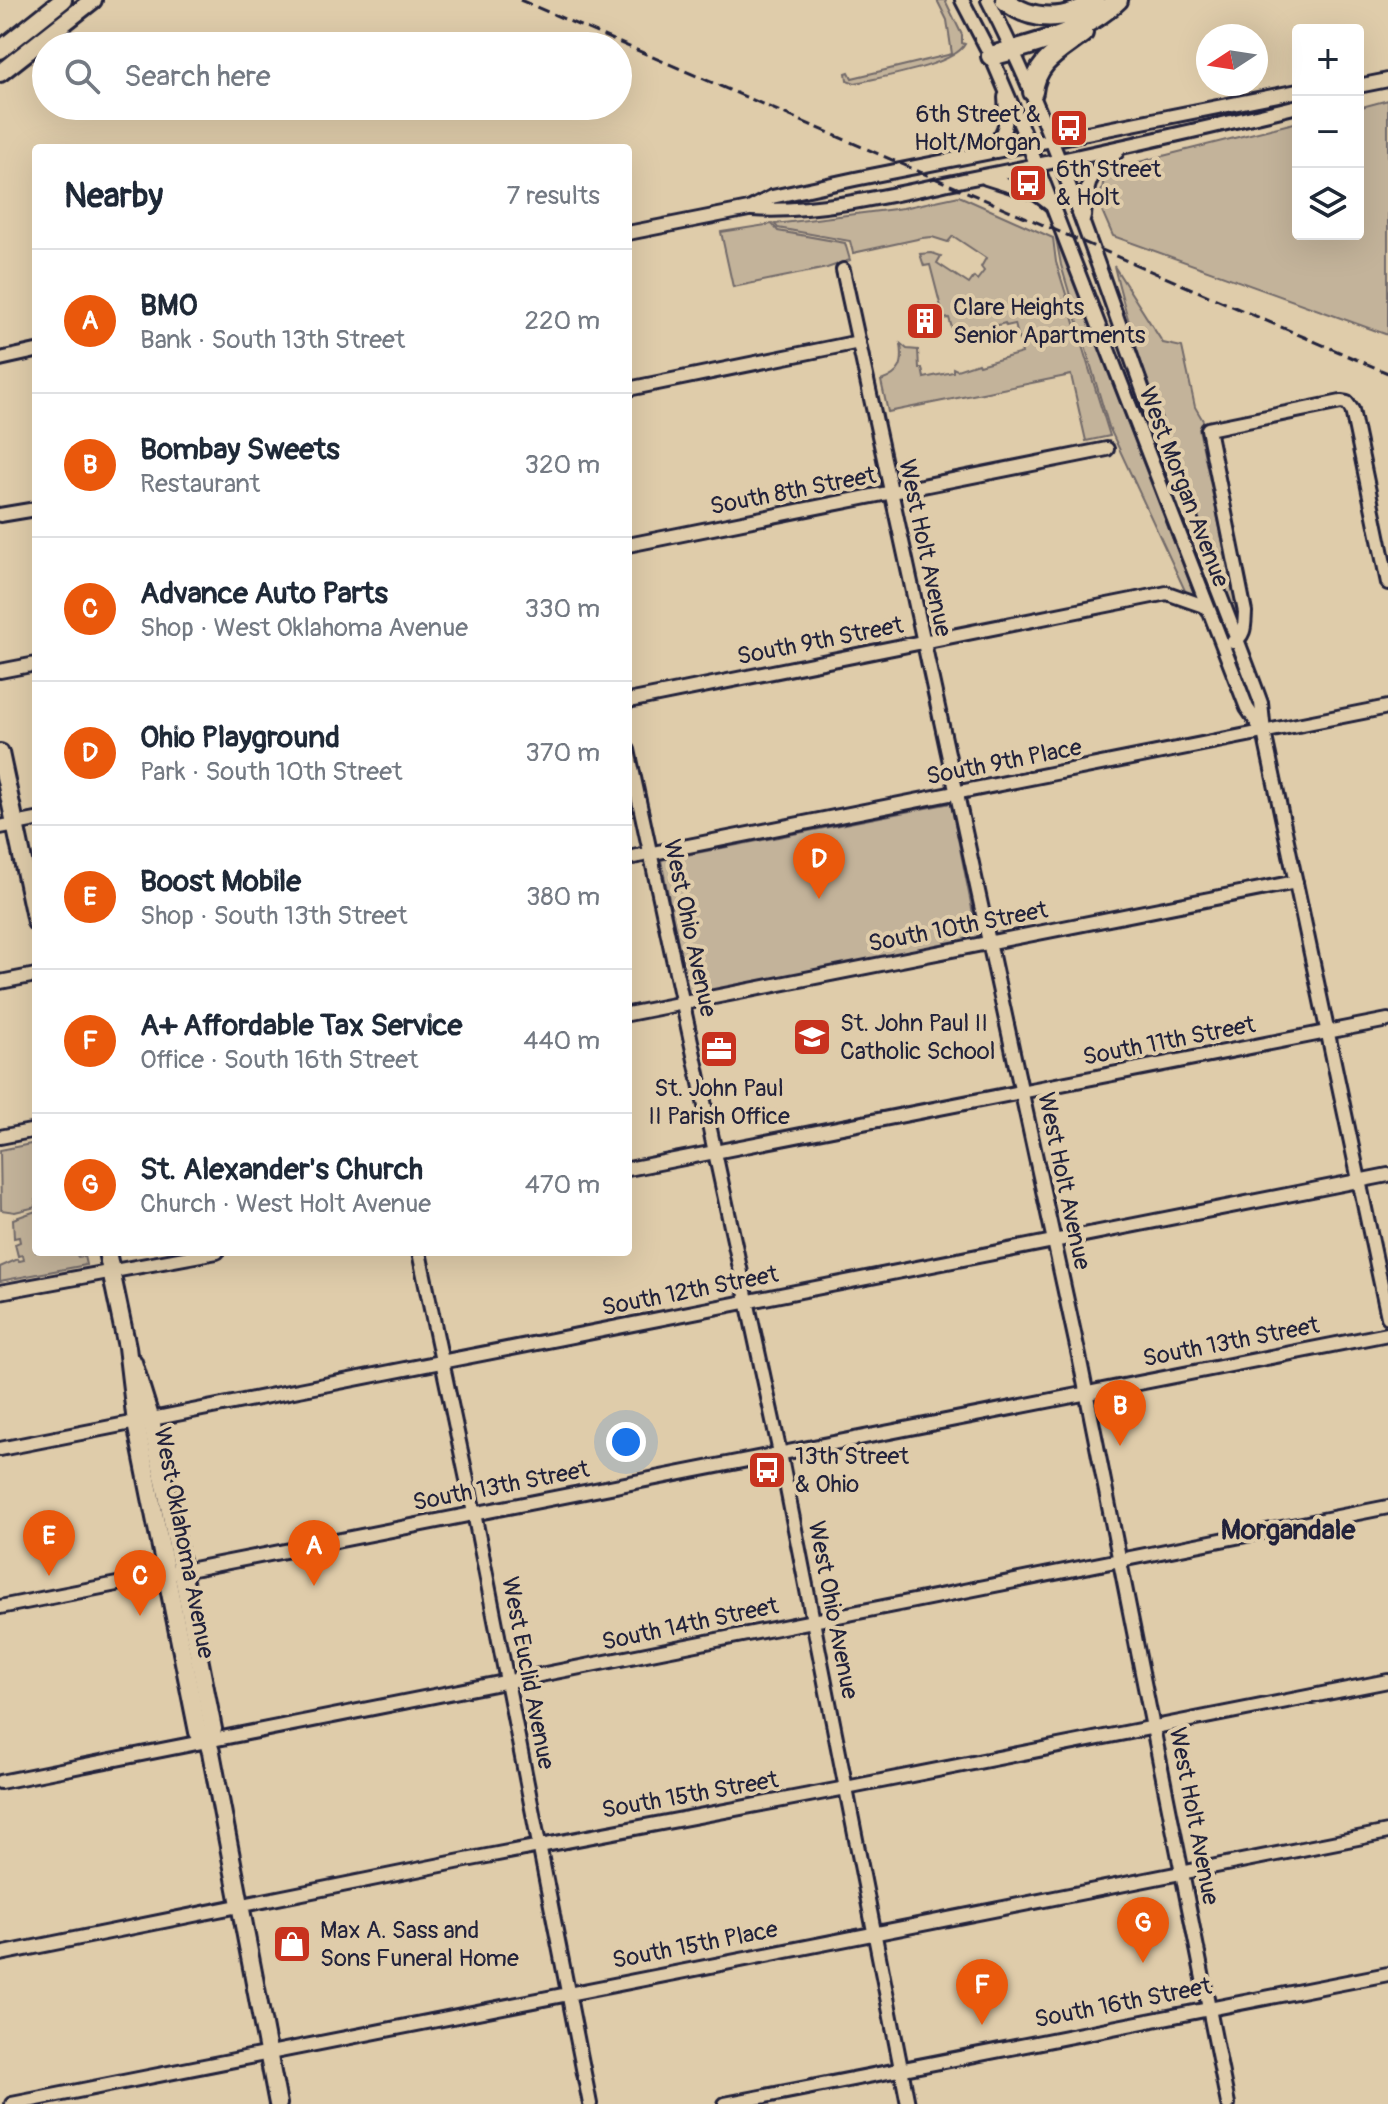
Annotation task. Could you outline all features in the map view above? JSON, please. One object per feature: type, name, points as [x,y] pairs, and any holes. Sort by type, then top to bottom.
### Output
[{"type":"highway","points":[[1005,0],[1024,12],[1053,17],[1106,4]]},
{"type":"highway","points":[[991,56],[1053,38],[1106,4]]},
{"type":"highway","points":[[1033,92],[1034,76],[1041,66],[1106,4]]},
{"type":"main road","points":[[0,50],[63,0]]},
{"type":"main road","points":[[52,32],[93,0]]},
{"type":"main road","points":[[0,73],[32,48]]},
{"type":"main road","points":[[0,753],[8,826],[32,908]]},
{"type":"main road","name":"West Oklahoma Avenue","points":[[108,1256],[127,1347],[139,1376],[143,1422],[213,1729],[208,1742],[278,2104]]},
{"type":"street","points":[[962,0],[991,56],[1037,164]]},
{"type":"street","points":[[988,0],[1033,92],[1060,160]]},
{"type":"street","points":[[1364,85],[1388,80]]},
{"type":"street","points":[[977,155],[996,143],[1006,125],[1004,86]]},
{"type":"street","points":[[749,209],[772,197],[1292,92]]},
{"type":"street","points":[[632,232],[749,209],[774,211],[826,204],[979,177],[1122,148],[1292,107]]},
{"type":"street","points":[[1084,220],[1086,189],[1093,174],[1102,162],[1122,148]]},
{"type":"street","name":"West Morgan Avenue","points":[[1060,160],[1261,703],[1264,732],[1388,1317]]},
{"type":"street","name":"West Morgan Avenue","points":[[1037,164],[1247,708],[1264,732]]},
{"type":"street","points":[[979,177],[1037,194],[1052,205]]},
{"type":"street","name":"West Holt Avenue","points":[[843,270],[1087,1393],[1228,2104]]},
{"type":"street","points":[[632,388],[859,342]]},
{"type":"street","points":[[0,359],[32,352]]},
{"type":"street","points":[[1223,646],[1238,640],[1244,630],[1245,612],[1208,429],[1347,403],[1352,410],[1388,583]]},
{"type":"street","name":"South 8th Street","points":[[632,544],[1107,449]]},
{"type":"street","points":[[0,515],[32,510]]},
{"type":"street","name":"South 9th Street","points":[[632,700],[1167,593],[1207,607]]},
{"type":"street","points":[[0,671],[32,665]]},
{"type":"street","name":"South 9th Place","points":[[632,857],[1388,707]]},
{"type":"street","name":"West Ohio Avenue","points":[[632,767],[780,1453],[908,2104]]},
{"type":"street","points":[[8,826],[32,821]]},
{"type":"street","name":"South 10th Street","points":[[632,1013],[1296,882]]},
{"type":"street","points":[[0,982],[32,976]]},
{"type":"street","name":"South 11th Street","points":[[632,1168],[1388,1020]]},
{"type":"street","points":[[0,1137],[32,1131]]},
{"type":"street","name":"South 12th Street","points":[[0,1449],[1388,1175]]},
{"type":"street","points":[[0,1292],[195,1256]]},
{"type":"street","name":"West Euclid Avenue","points":[[420,1256],[508,1682],[590,2104]]},
{"type":"street","name":"South 13th Street","points":[[0,1607],[1388,1334]]},
{"type":"street","name":"South 14th Street","points":[[0,1782],[1388,1507]]},
{"type":"street","name":"South 15th Street","points":[[0,1954],[1388,1681]]},
{"type":"street","name":"South 15th Place","points":[[12,2104],[1388,1832]]},
{"type":"street","name":"South 16th Street","points":[[725,2104],[1388,1974]]},
{"type":"shaded area","points":[[937,0],[945,0],[962,35],[962,43],[965,44],[958,52],[915,70],[855,83],[847,80],[846,73],[849,72],[852,78],[952,54],[947,20]]},
{"type":"shaded area","points":[[1388,100],[1388,335],[1113,236],[1099,204],[1105,174],[1131,164],[1292,124],[1292,240],[1364,240],[1364,106]]},
{"type":"shaded area","points":[[959,196],[1053,238],[1056,262],[1110,436],[1086,441],[1071,375],[888,412],[881,381],[900,367],[901,344],[907,349],[918,350],[919,368],[922,368],[924,378],[953,372],[953,368],[957,370],[1022,353],[1015,324],[1006,326],[1005,323],[954,335],[949,318],[944,319],[930,265],[924,266],[920,254],[941,256],[937,263],[969,284],[984,271],[981,267],[986,258],[953,236],[948,242],[932,237],[922,238],[853,253],[850,241],[778,228],[775,224],[903,208]]},
{"type":"shaded area","points":[[772,224],[778,231],[845,243],[850,260],[827,268],[733,287],[721,232]]},
{"type":"shaded area","points":[[1056,238],[1196,599],[1187,595],[1109,427],[1061,265]]},
{"type":"shaded area","points":[[1114,266],[1163,343],[1182,347],[1195,407],[1205,424],[1199,429],[1238,614],[1235,614],[1168,442]]},
{"type":"shaded area","points":[[951,803],[978,939],[689,997],[661,860]]},
{"type":"shaded area","points":[[32,1144],[32,1208],[15,1212],[1,1210],[0,1150]]},
{"type":"shaded area","points":[[32,1212],[32,1256],[84,1256],[86,1265],[0,1281],[0,1267],[18,1259],[24,1260],[23,1255],[18,1256],[15,1244],[20,1242],[19,1237],[14,1238],[13,1219]]},
{"type":"railway","points":[[520,0],[594,32]]},
{"type":"railway","points":[[632,48],[1388,373]]},
{"type":"place","name":"6th Street & Holt/Morgan","points":[[1069,128]]},
{"type":"place","name":"6th Street & Holt","points":[[1028,183]]},
{"type":"place","name":"Clare Heights Senior Apartments","points":[[925,321]]},
{"type":"place","name":"Ohio Playground","points":[[819,899]]},
{"type":"place","name":"St. John Paul II Catholic School","points":[[812,1037]]},
{"type":"place","name":"St. John Paul II Parish Office","points":[[719,1049]]},
{"type":"place","name":"Bombay Sweets","points":[[1120,1446]]},
{"type":"place","name":"13th Street & Ohio","points":[[767,1470]]},
{"type":"place","name":"Boost Mobile","points":[[49,1576]]},
{"type":"place","name":"BMO","points":[[314,1586]]},
{"type":"place","name":"Advance Auto Parts","points":[[140,1616]]},
{"type":"place","name":"Max A. Sass and Sons Funeral Home","points":[[292,1944]]},
{"type":"place","name":"St. Alexander's Church","points":[[1143,1963]]},
{"type":"place","name":"A+ Affordable Tax Service","points":[[982,2025]]},
{"type":"district","name":"Morgandale","points":[[1288,1530]]}]
